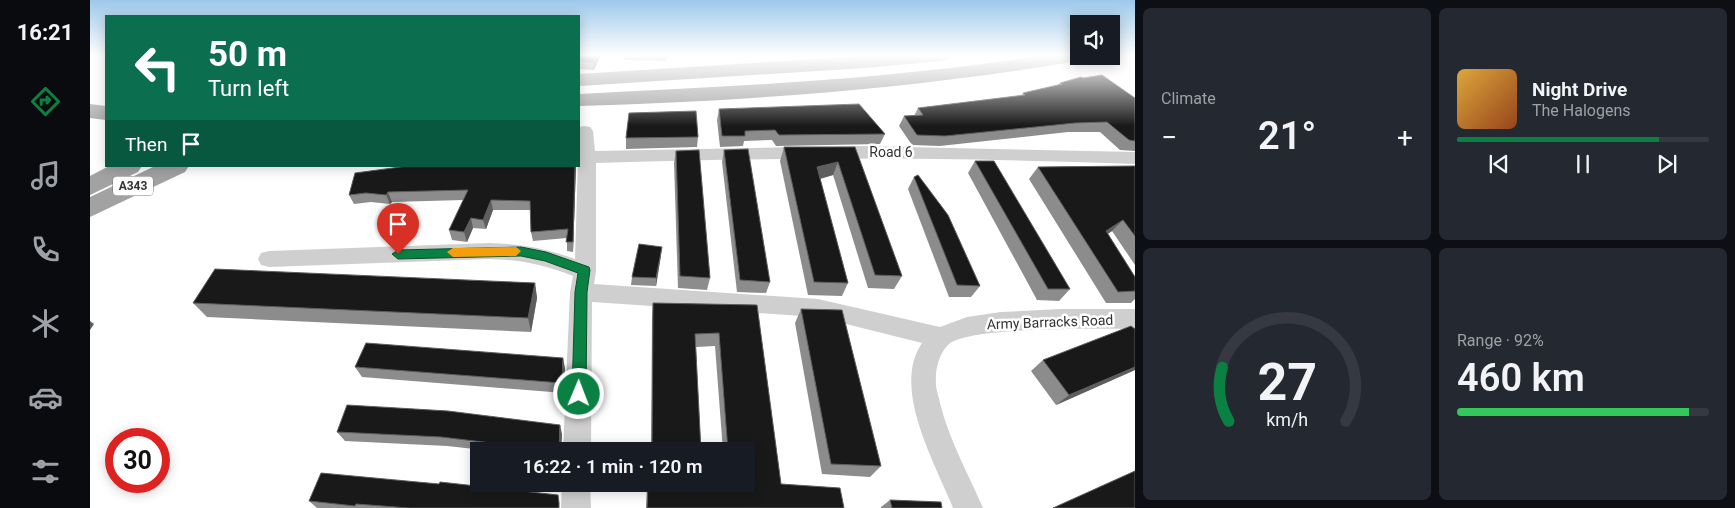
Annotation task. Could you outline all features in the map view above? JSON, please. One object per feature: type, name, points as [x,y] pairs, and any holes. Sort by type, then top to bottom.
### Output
[{"type":"highway","points":[[580,80],[600,79]]},
{"type":"highway","points":[[580,100],[917,79]]},
{"type":"highway","name":"A343","points":[[90,186],[128,167]]},
{"type":"highway","name":"A343","points":[[90,208],[175,167]]},
{"type":"main road","points":[[90,98],[105,98]]},
{"type":"main road","points":[[90,111],[105,113]]},
{"type":"main road","points":[[90,180],[107,167]]},
{"type":"street","points":[[578,442],[587,157],[584,131]]},
{"type":"street","name":"Road 6","points":[[587,157],[895,152],[1135,158]]},
{"type":"street","points":[[270,259],[490,251],[521,252],[546,257],[583,281],[818,308],[940,337],[926,358],[923,385],[933,428],[968,508]]},
{"type":"street","name":"Army Barracks Road","points":[[940,337],[967,327],[1001,322],[1060,319],[1135,319]]},
{"type":"street","points":[[576,492],[576,508]]},
{"type":"building","points":[[1075,79],[1107,79],[1135,98],[1135,141],[1129,140],[1107,122],[1075,123],[945,136],[917,135],[904,116],[923,115],[918,108],[1025,95],[1023,93],[1062,84],[1060,83]]},
{"type":"building","points":[[859,104],[885,134],[779,135],[775,130],[745,131],[745,136],[722,136],[719,109]]},
{"type":"building","points":[[696,111],[698,137],[626,138],[629,113]]},
{"type":"building","points":[[784,147],[855,147],[902,276],[875,275],[838,162],[817,167],[848,283],[814,282]]},
{"type":"building","points":[[748,149],[770,282],[740,280],[724,150]]},
{"type":"building","points":[[699,150],[710,278],[680,276],[676,151]]},
{"type":"building","points":[[975,161],[994,161],[1070,289],[1048,289]]},
{"type":"building","points":[[1135,166],[1135,236],[1123,220],[1106,231],[1135,277],[1135,291],[1118,292],[1038,167]]},
{"type":"building","points":[[400,167],[575,167],[573,242],[566,242],[568,229],[531,232],[530,201],[491,200],[483,220],[471,218],[464,232],[449,230],[468,190],[388,192],[386,195],[366,193],[349,195],[355,173]]},
{"type":"building","points":[[918,175],[948,215],[980,286],[957,285],[914,177]]},
{"type":"building","points":[[639,244],[662,247],[656,278],[632,277]]},
{"type":"building","points":[[215,269],[535,283],[528,318],[193,303]]},
{"type":"building","points":[[653,303],[757,305],[781,484],[840,488],[844,508],[647,508],[648,492],[755,492],[755,442],[727,442],[719,333],[695,334],[701,442],[652,442]]},
{"type":"building","points":[[801,309],[842,310],[881,466],[831,464]]},
{"type":"building","points":[[1131,326],[1135,329],[1135,367],[1069,395],[1043,360]]},
{"type":"building","points":[[366,343],[563,358],[562,383],[355,367]]},
{"type":"building","points":[[347,405],[448,411],[560,425],[559,442],[483,442],[441,437],[337,432]]},
{"type":"building","points":[[1135,471],[1135,508],[1053,508]]},
{"type":"building","points":[[321,473],[470,485],[470,492],[531,492],[558,495],[559,508],[409,508],[356,504],[355,506],[309,501]]},
{"type":"building","points":[[890,500],[941,502],[942,508],[892,508]]},
{"type":"slow traffic","points":[[453,252],[516,251]]},
{"type":"route","points":[[398,254],[490,251],[521,252],[546,257],[585,270],[581,292],[579,394]]}]
